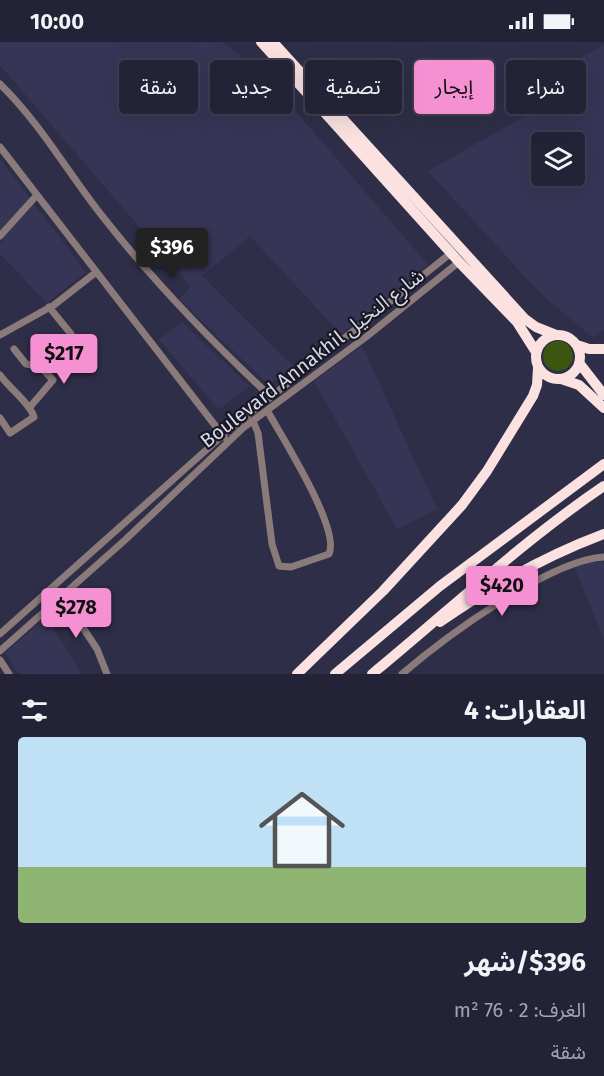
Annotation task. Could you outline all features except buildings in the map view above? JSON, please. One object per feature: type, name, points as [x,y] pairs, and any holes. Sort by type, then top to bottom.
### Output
[{"type":"highway","points":[[261,42],[459,262],[517,322],[536,352],[538,368],[533,396],[471,494],[383,591],[297,674]]},
{"type":"highway","points":[[275,43],[525,318],[540,329],[568,337],[577,345],[590,349],[604,349]]},
{"type":"highway","points":[[536,352],[543,340],[556,335]]},
{"type":"highway","points":[[577,345],[580,364],[604,396]]},
{"type":"highway","points":[[561,379],[573,374],[580,364]]},
{"type":"highway","points":[[538,368],[548,377],[579,384],[604,408]]},
{"type":"highway","points":[[335,674],[501,538],[604,464]]},
{"type":"highway","points":[[399,652],[441,613],[536,535],[604,486]]},
{"type":"highway","points":[[372,674],[451,614],[521,570],[560,550],[604,534]]},
{"type":"street","points":[[0,84],[38,127],[102,216],[172,298],[271,397]]},
{"type":"street","points":[[0,147],[225,439]]},
{"type":"street","points":[[0,236],[37,195]]},
{"type":"street","name":"Boulevard Annakhil شارع النخيل","points":[[0,634],[271,397],[452,253]]},
{"type":"street","name":"Boulevard Annakhil شارع النخيل","points":[[0,651],[62,596],[225,439],[253,421],[366,337],[459,262]]},
{"type":"street","points":[[0,335],[49,307],[95,273]]},
{"type":"street","points":[[14,349],[29,366],[37,363],[71,338],[69,330],[49,307]]},
{"type":"street","points":[[30,407],[53,380],[37,363]]},
{"type":"street","points":[[0,375],[13,393],[30,407],[34,417],[10,433],[0,418]]},
{"type":"street","points":[[253,421],[260,443],[276,560],[282,568],[291,567],[329,554],[330,542],[315,492],[267,410]]},
{"type":"street","points":[[406,672],[453,632],[504,601],[579,562],[604,557]]},
{"type":"street","points":[[62,596],[97,649],[107,674]]},
{"type":"street","points":[[0,660],[9,674]]},
{"type":"shaded area","points":[[0,42],[222,42],[246,60],[210,60],[210,114],[293,114],[293,108],[428,265],[341,334],[250,236],[202,276],[294,367],[269,385],[179,299],[196,282],[190,286],[0,65]]},
{"type":"shaded area","points":[[604,45],[604,330],[593,338],[540,293],[428,171],[528,114],[586,114],[586,60],[576,60]]},
{"type":"shaded area","points":[[0,159],[86,272],[47,303],[0,254],[0,243],[4,239],[0,233]]},
{"type":"shaded area","points":[[182,322],[249,386],[219,410],[159,339]]},
{"type":"shaded area","points":[[362,346],[437,509],[397,529],[314,381]]},
{"type":"shaded area","points":[[604,562],[604,638],[573,564]]},
{"type":"shaded area","points":[[46,617],[82,674],[19,674],[5,653]]},
{"type":"green space","points":[[558,341],[564,342],[572,350],[572,362],[564,370],[558,371],[552,370],[544,362],[543,356],[544,350],[552,342]]}]
